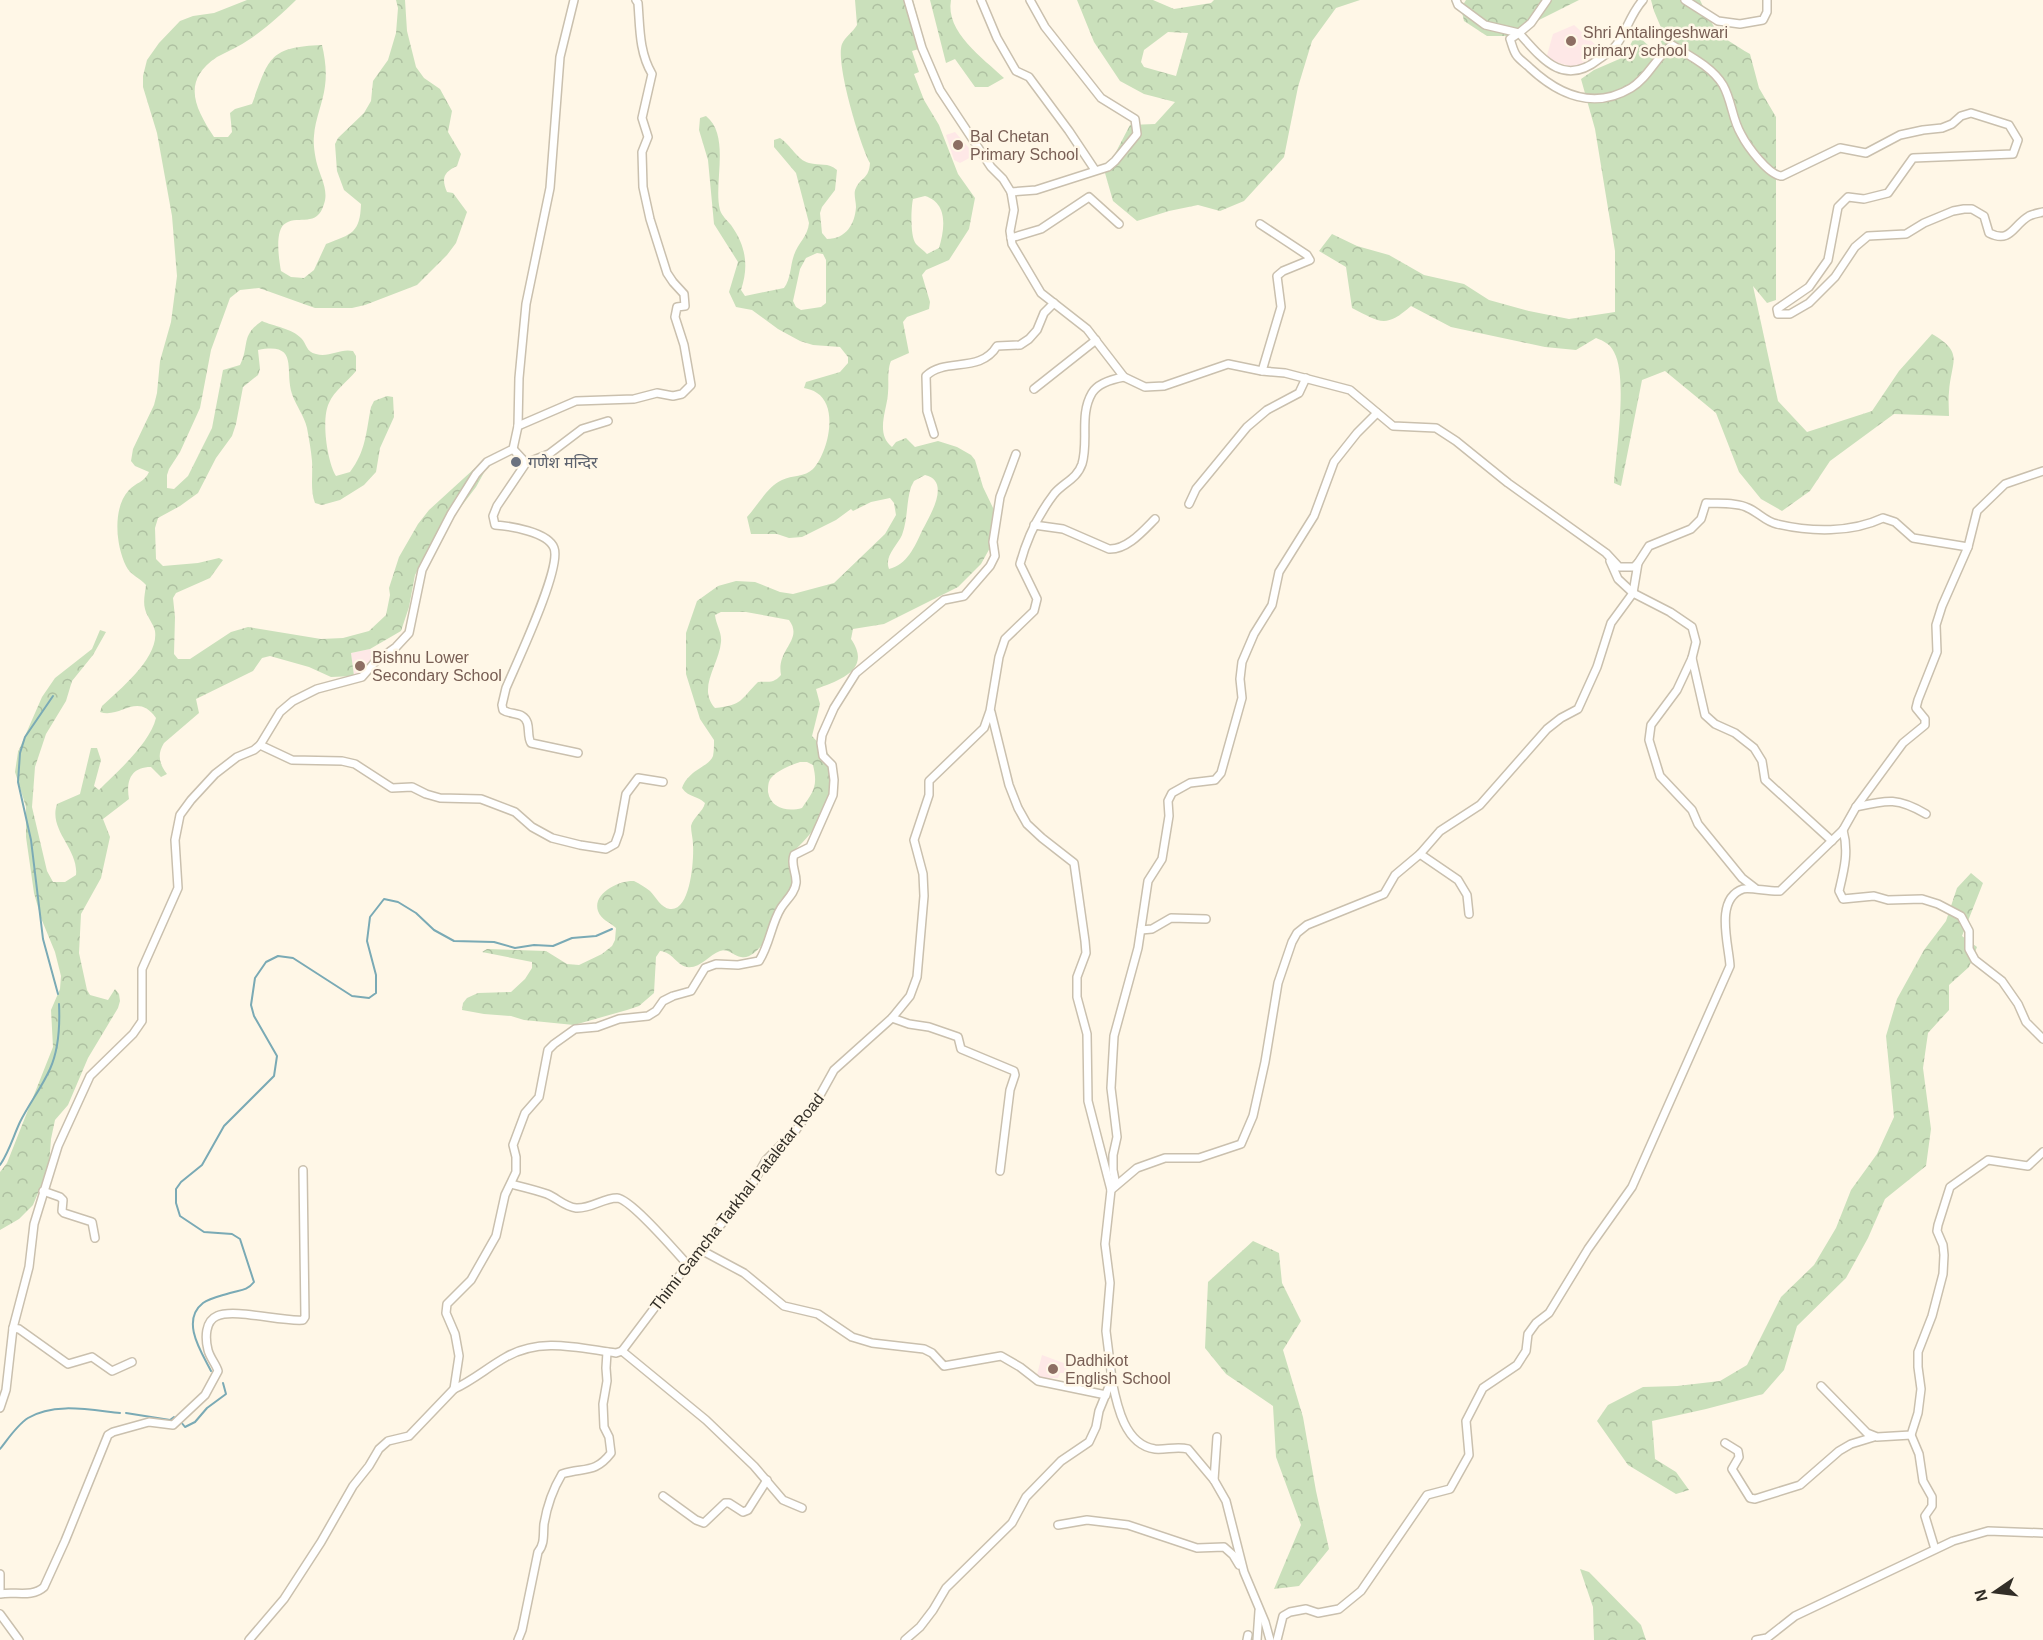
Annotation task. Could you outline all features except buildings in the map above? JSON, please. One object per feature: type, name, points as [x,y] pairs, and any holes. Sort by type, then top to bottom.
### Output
[{"type":"street","points":[[0,1408],[6,1390],[13,1328],[30,1268],[34,1224],[58,1146],[86,1083],[95,1071],[134,1034],[142,1021],[142,969],[178,888],[175,840],[180,815],[190,800],[215,774],[237,757],[260,745],[280,712],[292,701],[317,689],[362,677],[375,662],[406,639],[422,570],[451,514],[476,474],[487,462],[513,449],[519,426],[519,378],[526,304],[550,188],[560,57],[574,0]]},
{"type":"street","points":[[519,426],[576,401],[634,399],[657,393],[673,396],[682,394],[691,385],[684,345],[675,317],[677,307],[685,306],[684,294],[667,273],[650,219],[643,187],[642,152],[648,137],[642,118],[652,74],[641,48],[636,0]]},
{"type":"street","points":[[908,0],[922,48],[940,90],[990,167],[1003,179],[1011,192],[1014,210],[1010,231],[1012,244],[1041,293],[1087,329],[1124,377],[1145,387],[1164,386],[1228,364],[1285,373],[1350,390],[1393,426],[1436,428],[1456,441],[1508,483],[1606,553],[1619,567],[1634,567],[1648,546],[1691,529],[1701,519],[1706,503],[1746,506],[1774,524],[1809,529],[1838,529],[1870,524],[1883,518],[1895,522],[1913,538],[1968,547]]},
{"type":"street","points":[[981,0],[997,38],[1016,71],[1029,77],[1095,170]]},
{"type":"street","points":[[1011,192],[1057,185],[1108,167],[1137,134],[1135,119],[1101,98],[1045,27],[1030,0]]},
{"type":"street","points":[[1456,0],[1458,5],[1485,25],[1519,33],[1556,68],[1575,72],[1593,64],[1617,45],[1634,9],[1642,0]]},
{"type":"street","points":[[1547,0],[1531,22],[1509,39],[1516,55],[1539,77],[1570,96],[1591,99],[1617,95],[1633,87],[1647,74],[1662,52],[1672,45],[1711,70],[1723,85],[1740,134],[1775,176],[1782,176],[1840,148],[1866,153],[1900,135],[1942,128],[1952,124],[1961,116],[1971,113],[2009,125],[2019,140],[2013,154],[1913,158],[1888,194],[1864,198],[1848,197],[1842,201],[1838,207],[1828,260],[1809,287],[1777,309],[1778,314],[1790,314],[1809,303],[1835,278],[1855,248],[1868,236],[1906,234],[1923,223],[1965,208],[1984,216],[1989,233],[1998,237],[2006,237],[2028,217],[2043,212]]},
{"type":"street","points":[[1685,0],[1718,21],[1740,24],[1763,20],[1767,12],[1767,0]]},
{"type":"street","points":[[1011,238],[1041,228],[1089,196],[1119,224]]},
{"type":"street","points":[[1260,224],[1307,255],[1310,260],[1283,271],[1277,276],[1281,307],[1262,371]]},
{"type":"street","points":[[934,434],[927,411],[926,376],[928,373],[937,369],[984,360],[997,346],[1020,345],[1037,330],[1044,313],[1054,303]]},
{"type":"street","points":[[1034,389],[1096,340]]},
{"type":"street","name":"Thimi Gamcha Tarkhal Pataletar Road","points":[[622,1351],[749,1190],[766,1160],[796,1130],[834,1070],[892,1018],[910,996],[917,977],[924,896],[923,874],[914,840],[929,795],[930,780],[984,728],[990,711],[999,657],[1005,639],[1034,611],[1037,599],[1020,564],[1034,525],[1054,494],[1081,468],[1086,448],[1084,434],[1091,394],[1095,388],[1104,383],[1124,377]]},
{"type":"street","points":[[1189,504],[1196,489],[1247,427],[1267,410],[1299,393],[1306,378]]},
{"type":"street","points":[[1270,1640],[1244,1572],[1226,1501],[1214,1480],[1188,1449],[1151,1449],[1136,1441],[1120,1413],[1112,1379],[1106,1331],[1110,1283],[1104,1244],[1114,1187],[1113,1163],[1117,1137],[1111,1088],[1114,1036],[1141,930],[1148,881],[1162,859],[1169,816],[1168,801],[1172,793],[1182,787],[1190,783],[1215,780],[1221,773],[1242,698],[1240,679],[1242,662],[1254,634],[1272,605],[1279,572],[1314,516],[1334,462],[1357,433],[1377,413]]},
{"type":"street","points":[[578,753],[531,744],[528,739],[528,724],[522,716],[509,714],[503,710],[506,688],[539,609],[555,559],[555,549],[552,544],[540,536],[510,526],[495,525],[493,521],[497,506],[526,463],[556,450],[582,429],[608,421]]},
{"type":"street","points":[[513,449],[526,463]]},
{"type":"street","points":[[454,1389],[459,1356],[455,1334],[446,1308],[471,1280],[496,1236],[502,1205],[516,1172],[513,1145],[525,1113],[539,1097],[548,1050],[575,1029],[597,1028],[619,1019],[648,1016],[656,1011],[663,1001],[691,991],[705,968],[716,964],[738,965],[759,961],[767,949],[780,910],[792,895],[796,884],[792,861],[794,855],[810,847],[833,795],[832,765],[823,756],[821,743],[822,735],[834,708],[856,673],[944,600],[963,596],[990,566],[995,556],[993,542],[1000,497],[1016,454]]},
{"type":"street","points":[[1277,1640],[1284,1616],[1290,1612],[1306,1609],[1318,1613],[1339,1609],[1360,1591],[1427,1495],[1450,1489],[1469,1455],[1466,1421],[1483,1388],[1517,1365],[1526,1352],[1528,1334],[1536,1323],[1549,1313],[1588,1249],[1632,1187],[1730,966],[1730,954],[1724,929],[1728,905],[1734,895],[1741,890],[1780,891],[1843,830],[1856,807],[1903,743],[1924,724],[1924,718],[1916,708],[1937,652],[1936,625],[1968,547],[1977,511],[2005,484],[2043,471]]},
{"type":"street","points":[[1034,525],[1062,529],[1109,549],[1116,549],[1122,547],[1155,519]]},
{"type":"street","points":[[1606,553],[1618,579],[1633,593],[1670,612],[1692,627],[1696,642],[1692,658],[1677,690],[1651,725],[1649,740],[1660,776],[1692,810],[1698,824],[1742,878],[1756,889]]},
{"type":"street","points":[[1114,1187],[1137,1168],[1165,1158],[1199,1158],[1241,1144],[1253,1116],[1278,984],[1297,933],[1307,925],[1384,894],[1395,875],[1420,854],[1440,831],[1480,805],[1547,729],[1578,709],[1597,667],[1611,623],[1633,593],[1638,563]]},
{"type":"street","points":[[1692,658],[1705,715],[1715,724],[1735,733],[1754,748],[1762,761],[1766,780],[1832,841]]},
{"type":"street","points":[[990,711],[1009,785],[1018,808],[1027,824],[1074,863],[1086,953],[1077,977],[1077,997],[1087,1034],[1088,1101],[1114,1187]]},
{"type":"street","points":[[260,745],[292,760],[342,761],[355,764],[389,787],[412,787],[440,798],[481,799],[515,812],[532,827],[552,838],[606,849],[615,844],[626,794],[638,778],[663,782]]},
{"type":"street","points":[[1856,807],[1894,801],[1908,803],[1926,814]]},
{"type":"street","points":[[1843,830],[1846,859],[1839,891],[1843,899],[1874,896],[1888,900],[1922,899],[1938,904],[1961,916],[1969,931],[1970,949],[1975,960],[2002,981],[2018,1004],[2026,1022],[2043,1039]]},
{"type":"street","points":[[1420,854],[1458,880],[1467,895],[1469,914]]},
{"type":"street","points":[[1141,930],[1152,929],[1171,918],[1206,919]]},
{"type":"street","points":[[892,1018],[958,1037],[961,1049],[1014,1071],[1000,1171]]},
{"type":"street","points":[[1935,1549],[1925,1516],[1932,1506],[1932,1497],[1923,1481],[1919,1454],[1911,1435],[1918,1413],[1920,1389],[1918,1352],[1932,1316],[1943,1274],[1943,1245],[1937,1231],[1943,1203],[1950,1187],[1988,1160],[2028,1166],[2043,1152]]},
{"type":"street","points":[[0,1574],[0,1592],[29,1593],[44,1587],[108,1435],[149,1422],[173,1425],[205,1395],[218,1371],[208,1349],[207,1328],[214,1317],[220,1314],[233,1314],[303,1320],[305,1317],[305,1278],[303,1170]]},
{"type":"street","points":[[511,1184],[549,1194],[563,1204],[575,1208],[591,1207],[612,1199],[621,1199],[645,1219],[688,1265]]},
{"type":"street","points":[[43,1191],[63,1200],[62,1211],[64,1213],[92,1222],[94,1238]]},
{"type":"street","points":[[701,1250],[744,1274],[784,1306],[818,1314],[852,1337],[872,1343],[924,1349],[932,1353],[944,1366],[1001,1356],[1038,1381],[1106,1395]]},
{"type":"street","points":[[13,1328],[19,1329],[68,1364],[92,1357],[112,1371],[132,1362]]},
{"type":"street","points":[[249,1640],[265,1619],[279,1606],[321,1542],[353,1486],[379,1449],[388,1441],[409,1436],[454,1389],[504,1357],[531,1347],[545,1344],[607,1352],[622,1351],[706,1420],[767,1479],[783,1500],[802,1508]]},
{"type":"street","points":[[518,1640],[538,1552],[543,1546],[544,1522],[552,1490],[562,1474],[587,1471],[605,1462],[611,1453],[603,1416],[608,1381],[607,1352]]},
{"type":"street","points":[[905,1640],[920,1627],[946,1588],[1012,1523],[1026,1497],[1061,1461],[1089,1442],[1112,1379]]},
{"type":"street","points":[[1821,1386],[1867,1433],[1877,1437]]},
{"type":"street","points":[[1725,1443],[1738,1450],[1739,1457],[1732,1469],[1750,1498],[1755,1499],[1800,1485],[1839,1451],[1851,1444],[1877,1437],[1911,1435]]},
{"type":"street","points":[[1214,1480],[1217,1437]]},
{"type":"street","points":[[663,1496],[696,1520],[704,1523],[725,1503],[743,1512],[748,1510],[767,1479]]},
{"type":"street","points":[[1058,1525],[1087,1520],[1128,1525],[1197,1548],[1224,1546],[1244,1572]]},
{"type":"street","points":[[1756,1640],[1767,1638],[1795,1616],[1953,1541],[1988,1531],[2043,1533]]},
{"type":"street","points":[[1257,1640],[1259,1609]]},
{"type":"street","points":[[0,1614],[19,1640]]},
{"type":"shaded area","name":"Shri Antalingeshwari primary school","points":[[1574,25],[1599,48],[1582,70],[1546,59],[1553,34]]},
{"type":"shaded area","name":"Bal Chetan Primary School","points":[[955,132],[975,155],[960,163],[954,160],[946,135]]},
{"type":"shaded area","name":"Bishnu Lower Secondary School","points":[[370,649],[374,656],[361,675],[354,676],[351,653]]},
{"type":"shaded area","name":"Dadhikot English School","points":[[1042,1355],[1069,1365],[1066,1373],[1060,1373],[1058,1378],[1050,1378],[1049,1381],[1036,1379]]},
{"type":"green space","points":[[247,0],[296,0],[256,35],[217,57],[199,76],[195,85],[197,105],[214,137],[228,137],[232,132],[230,113],[235,109],[252,104],[267,66],[273,58],[291,49],[322,45],[325,60],[325,86],[316,123],[314,143],[317,164],[325,188],[324,204],[317,216],[307,220],[291,221],[282,226],[278,245],[281,271],[291,277],[304,278],[314,270],[326,244],[348,235],[359,221],[361,204],[344,190],[337,171],[335,144],[338,138],[364,113],[371,101],[373,81],[388,60],[396,33],[398,8],[396,0],[405,0],[407,31],[416,67],[424,78],[440,89],[452,111],[448,132],[461,154],[457,166],[445,176],[444,183],[447,192],[453,193],[467,212],[456,243],[417,285],[365,305],[352,308],[315,308],[259,288],[240,290],[230,298],[211,350],[200,408],[180,452],[169,469],[167,488],[174,489],[188,476],[212,428],[223,370],[240,365],[248,336],[262,321],[297,335],[313,353],[325,355],[348,350],[353,351],[356,356],[356,371],[334,394],[325,419],[330,461],[336,476],[350,472],[355,464],[365,441],[374,401],[387,396],[393,397],[394,417],[380,448],[376,472],[364,485],[340,500],[322,505],[315,503],[312,488],[312,457],[307,428],[292,394],[288,360],[280,350],[258,350],[260,369],[258,375],[243,387],[232,436],[216,458],[198,493],[158,518],[155,528],[156,559],[163,566],[198,563],[219,558],[223,560],[210,578],[176,593],[173,598],[174,654],[178,659],[190,659],[231,632],[248,627],[321,639],[343,638],[369,631],[386,615],[389,588],[399,557],[418,524],[429,510],[475,468],[481,465],[486,469],[476,487],[431,546],[415,575],[409,607],[401,631],[370,649],[351,653],[354,676],[331,677],[309,667],[270,656],[262,658],[253,671],[196,699],[199,713],[164,743],[160,751],[162,766],[167,774],[161,777],[151,767],[138,770],[129,781],[129,799],[103,819],[110,837],[101,878],[81,914],[79,953],[90,995],[108,1000],[115,989],[120,1001],[88,1058],[68,1105],[55,1120],[49,1166],[33,1205],[19,1219],[0,1230],[0,1172],[7,1163],[53,1047],[51,1010],[60,989],[61,976],[34,893],[26,837],[26,807],[15,772],[18,752],[42,697],[55,678],[92,649],[100,630],[106,632],[93,655],[72,681],[66,701],[46,734],[35,767],[32,807],[47,871],[53,882],[65,882],[76,875],[76,866],[57,822],[55,813],[57,804],[80,794],[91,748],[97,748],[101,760],[94,786],[99,790],[140,747],[153,728],[156,718],[149,710],[135,706],[115,712],[100,712],[102,706],[128,682],[145,662],[155,641],[155,631],[144,606],[146,585],[126,566],[117,527],[124,498],[129,490],[149,472],[135,466],[131,461],[133,449],[154,405],[157,393],[160,361],[171,322],[177,276],[172,216],[157,133],[143,87],[143,76],[147,60],[159,43],[180,21],[193,16],[214,13]]},
{"type":"green space","points":[[855,0],[913,0],[926,47],[912,51],[919,72],[914,74],[924,100],[939,125],[958,174],[975,198],[969,229],[949,260],[926,270],[922,275],[930,302],[929,309],[907,317],[903,322],[909,353],[891,361],[883,422],[884,435],[892,447],[896,442],[906,438],[915,447],[938,441],[957,447],[971,455],[994,510],[991,546],[981,564],[958,587],[884,624],[853,629],[851,639],[857,649],[856,666],[844,677],[816,689],[820,704],[812,736],[833,762],[834,786],[820,821],[796,849],[796,878],[780,901],[777,920],[759,949],[747,957],[723,950],[692,967],[683,966],[668,954],[660,951],[656,957],[654,993],[639,1006],[574,1025],[462,1010],[467,998],[478,993],[511,992],[525,979],[532,968],[532,962],[482,952],[487,949],[546,951],[567,964],[579,965],[602,954],[612,946],[616,928],[601,917],[597,905],[603,893],[615,885],[634,881],[650,891],[661,904],[670,909],[677,908],[683,902],[692,872],[691,826],[705,803],[682,788],[694,772],[711,760],[714,748],[714,740],[700,719],[686,674],[686,633],[697,601],[718,586],[736,581],[755,582],[780,592],[793,594],[834,583],[885,534],[896,515],[894,503],[890,498],[871,502],[853,511],[851,509],[836,520],[802,537],[751,534],[747,517],[767,492],[782,480],[810,472],[818,462],[827,442],[828,409],[824,400],[817,393],[804,388],[806,382],[840,372],[848,363],[848,357],[840,347],[813,345],[800,341],[778,329],[752,310],[736,307],[729,292],[738,262],[714,224],[708,160],[699,130],[700,118],[706,116],[718,135],[720,160],[718,199],[723,216],[736,233],[743,248],[745,273],[741,290],[745,296],[784,288],[794,255],[807,232],[809,223],[796,173],[774,147],[774,140],[780,138],[805,161],[827,165],[837,170],[835,190],[820,213],[822,233],[827,239],[839,236],[851,225],[856,207],[855,190],[869,168],[870,163],[860,139],[842,68],[843,41],[857,25]],"holes":[[[925,196],[932,199],[938,204],[943,217],[943,232],[939,248],[927,254],[914,240],[911,215],[913,199]],[[817,253],[823,254],[826,260],[826,303],[821,307],[801,310],[793,301],[800,269],[806,258]],[[925,475],[933,479],[937,484],[936,500],[910,554],[901,563],[889,569],[888,560],[904,529],[909,493],[914,481]],[[721,612],[746,612],[789,620],[793,627],[792,639],[782,658],[781,675],[771,682],[758,682],[736,703],[715,708],[710,700],[708,684],[719,651],[721,635],[715,615]],[[800,762],[813,765],[815,783],[802,808],[791,810],[776,806],[770,798],[768,785],[773,775]]]},
{"type":"green space","points":[[930,0],[951,0],[954,23],[967,44],[1004,78],[988,87],[975,87],[955,59],[946,63]]},
{"type":"green space","points":[[1077,0],[1153,0],[1174,9],[1211,3],[1214,0],[1360,0],[1336,8],[1312,41],[1298,87],[1284,157],[1244,201],[1220,211],[1198,205],[1137,221],[1113,201],[1105,173],[1130,125],[1155,124],[1175,102],[1144,94],[1120,81],[1094,42]],"holes":[[[1168,32],[1188,33],[1176,76],[1144,67],[1141,62],[1144,50]]]},
{"type":"green space","points":[[1466,0],[1579,0],[1507,36],[1487,36],[1464,21],[1461,8]]},
{"type":"green space","points":[[1651,0],[1700,0],[1719,33],[1750,54],[1759,88],[1776,117],[1776,300],[1767,303],[1753,286],[1778,401],[1807,432],[1872,411],[1899,371],[1932,334],[1949,347],[1954,358],[1950,381],[1949,416],[1894,414],[1830,461],[1810,491],[1782,511],[1761,499],[1739,472],[1716,413],[1665,371],[1642,380],[1621,486],[1614,483],[1620,415],[1620,379],[1614,352],[1606,343],[1596,338],[1576,350],[1545,347],[1451,327],[1411,306],[1395,318],[1376,320],[1352,308],[1346,267],[1319,251],[1332,234],[1357,246],[1389,255],[1424,275],[1464,284],[1489,300],[1569,319],[1615,312],[1615,251],[1595,129],[1581,79],[1594,70],[1624,57],[1636,34],[1653,50],[1665,37]]},
{"type":"green space","points":[[1971,873],[1983,883],[1962,936],[1977,947],[1969,967],[1949,985],[1949,1010],[1928,1033],[1923,1068],[1931,1129],[1926,1166],[1885,1199],[1868,1238],[1846,1278],[1797,1326],[1784,1370],[1763,1394],[1652,1421],[1655,1459],[1676,1472],[1689,1490],[1676,1494],[1628,1465],[1597,1421],[1608,1405],[1643,1387],[1720,1381],[1747,1365],[1781,1297],[1814,1265],[1836,1228],[1851,1190],[1877,1154],[1894,1117],[1886,1036],[1897,999],[1924,950],[1946,921],[1957,888]]},
{"type":"green space","points":[[1253,1241],[1279,1253],[1282,1283],[1301,1321],[1283,1350],[1303,1417],[1329,1549],[1299,1586],[1274,1589],[1301,1525],[1276,1457],[1273,1406],[1226,1374],[1205,1348],[1208,1282]]},
{"type":"green space","points":[[1580,1569],[1589,1572],[1641,1625],[1646,1640],[1594,1640],[1593,1607]]},
{"type":"waterway","points":[[53,696],[25,737],[20,753],[18,782],[31,840],[43,939],[58,994]]},
{"type":"waterway","points":[[211,1371],[195,1337],[193,1319],[196,1310],[206,1301],[246,1289],[254,1282],[240,1239],[232,1234],[204,1232],[180,1216],[176,1203],[176,1189],[202,1165],[224,1126],[274,1076],[277,1056],[254,1016],[251,1005],[255,978],[266,962],[278,956],[293,958],[352,996],[369,998],[376,993],[376,975],[367,941],[370,917],[384,899],[398,902],[416,913],[434,930],[454,941],[494,942],[515,948],[534,945],[553,946],[572,938],[596,936],[612,929]]},
{"type":"waterway","points":[[0,1165],[53,1061],[58,1037],[59,1004]]},
{"type":"waterway","points":[[181,1422],[185,1427],[195,1422],[207,1408],[226,1394],[223,1383]]},
{"type":"waterway","points":[[0,1449],[20,1424],[38,1413],[73,1408],[120,1413]]},
{"type":"waterway","points":[[126,1413],[170,1420],[174,1417]]},
{"type":"place","name":"Shri Antalingeshwari primary school","points":[[1571,41]]},
{"type":"place","name":"Bal Chetan Primary School","points":[[958,145]]},
{"type":"place","name":"गणेश मन्दिर","points":[[516,462]]},
{"type":"place","name":"Bishnu Lower Secondary School","points":[[360,666]]},
{"type":"place","name":"Dadhikot English School","points":[[1053,1369]]}]
